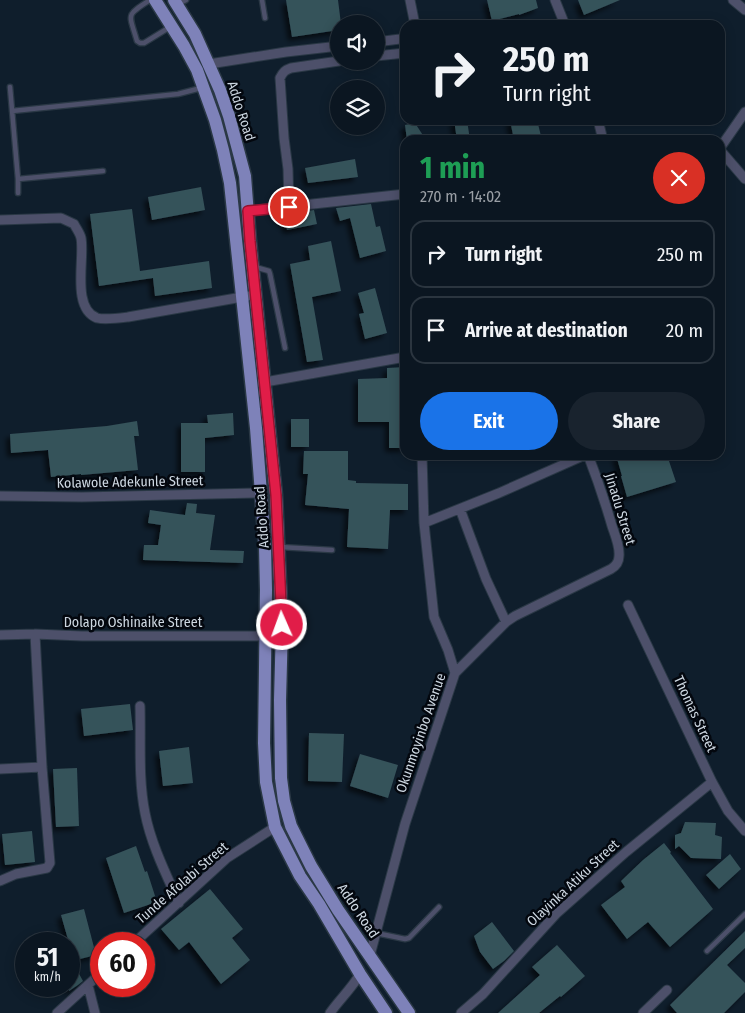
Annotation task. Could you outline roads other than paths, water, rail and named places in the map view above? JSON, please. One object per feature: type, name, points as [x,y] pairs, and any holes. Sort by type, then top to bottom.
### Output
[{"type":"main road","name":"Addo Road","points":[[155,0],[197,70],[224,150],[230,183],[256,428],[265,547],[264,743],[266,782],[274,826],[300,876],[386,1013]]},
{"type":"main road","name":"Addo Road","points":[[179,1],[220,90],[245,176],[276,495],[282,625],[280,700],[281,768],[284,802],[291,826],[311,866],[338,910],[409,1013]]},
{"type":"street","points":[[410,0],[414,20]]},
{"type":"street","points":[[555,0],[563,20]]},
{"type":"street","points":[[733,0],[745,10]]},
{"type":"street","points":[[385,41],[400,39]]},
{"type":"street","points":[[209,64],[330,47]]},
{"type":"street","points":[[385,55],[400,54]]},
{"type":"street","points":[[289,207],[288,169],[280,78],[286,69],[330,62]]},
{"type":"street","points":[[725,142],[745,112]]},
{"type":"street","points":[[725,155],[745,179]]},
{"type":"street","points":[[248,211],[400,195]]},
{"type":"street","points":[[0,220],[61,218],[74,224],[81,237],[83,303],[87,310],[97,318],[128,317],[256,295]]},
{"type":"street","points":[[265,382],[400,358]]},
{"type":"street","points":[[422,460],[424,523],[434,617],[448,650],[455,673]]},
{"type":"street","points":[[424,523],[574,460]]},
{"type":"street","name":"Jinadu Street","points":[[588,460],[603,494],[617,540],[618,561],[616,566],[611,569]]},
{"type":"street","name":"Kolawole Adekunle Street","points":[[0,496],[82,497],[260,493]]},
{"type":"street","points":[[460,509],[486,579],[506,622]]},
{"type":"street","name":"Okunmoyinbo Avenue","points":[[370,955],[404,824],[455,673],[506,622],[611,569]]},
{"type":"street","name":"Thomas Street","points":[[628,605],[712,782],[728,811],[745,831]]},
{"type":"street","points":[[0,881],[16,874],[47,868],[50,863],[42,767],[35,634]]},
{"type":"street","name":"Dolapo Oshinaike Street","points":[[0,635],[266,636]]},
{"type":"street","points":[[140,706],[141,786],[145,815],[158,855],[178,903]]},
{"type":"street","points":[[0,769],[42,767]]},
{"type":"street","name":"Olayinka Atiku Street","points":[[461,1013],[483,994],[556,914],[626,852],[712,782]]},
{"type":"street","name":"Tunde Afolabi Street","points":[[147,932],[227,858],[274,826]]},
{"type":"street","points":[[330,1013],[353,986],[360,974]]},
{"type":"street","points":[[58,1013],[88,985],[95,1013]]},
{"type":"street","points":[[643,1013],[667,990]]},
{"type":"lane","points":[[150,0],[131,14],[130,18],[136,41],[144,43],[172,26]]},
{"type":"lane","points":[[262,0],[266,18]]},
{"type":"lane","points":[[10,87],[18,193]]},
{"type":"lane","points":[[12,111],[178,94],[204,88]]},
{"type":"lane","points":[[18,180],[103,171]]},
{"type":"lane","points":[[253,267],[269,271],[285,348]]},
{"type":"lane","points":[[279,547],[332,550]]},
{"type":"lane","points":[[376,933],[408,938],[439,907]]},
{"type":"lane","points":[[707,951],[745,914]]}]
